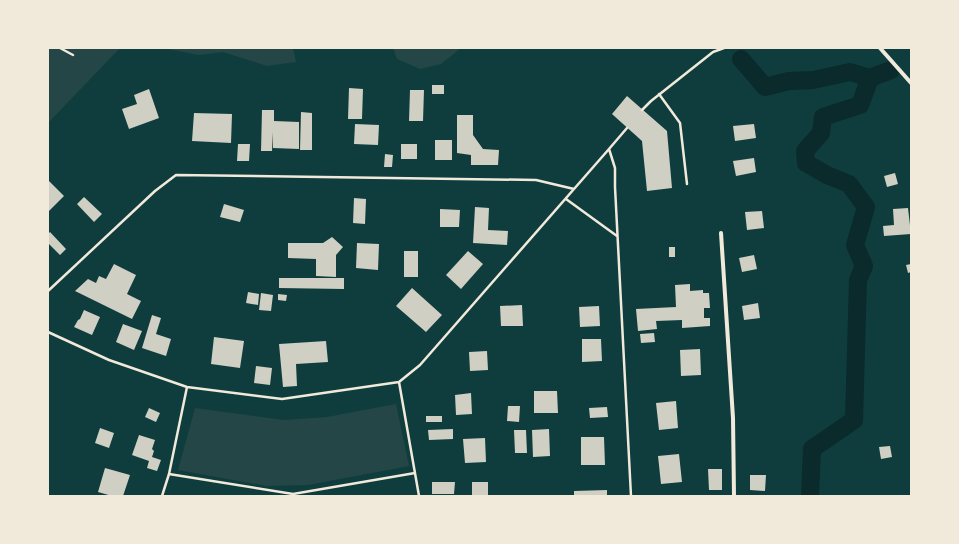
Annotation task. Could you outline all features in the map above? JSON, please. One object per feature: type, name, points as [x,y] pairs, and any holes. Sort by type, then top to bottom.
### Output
[{"type":"street","points":[[880,48],[911,83]]},
{"type":"street","points":[[721,233],[733,418],[734,496]]},
{"type":"lane","points":[[60,48],[73,56]]},
{"type":"lane","points":[[642,110],[659,94],[713,52],[724,48]]},
{"type":"lane","points":[[659,94],[680,123],[687,184]]},
{"type":"lane","points":[[48,332],[109,360],[187,387],[282,399],[399,382],[420,365],[627,128]]},
{"type":"lane","points":[[609,149],[615,168],[617,236],[631,496]]},
{"type":"lane","points":[[48,291],[155,191],[176,174],[536,180],[574,189]]},
{"type":"lane","points":[[566,199],[617,236]]},
{"type":"lane","points":[[399,382],[419,496]]},
{"type":"lane","points":[[162,496],[169,474],[187,387]]},
{"type":"lane","points":[[169,474],[292,495],[415,473]]},
{"type":"shaded area","points":[[120,48],[48,123],[48,49]]},
{"type":"shaded area","points":[[131,48],[293,48],[296,62],[267,66],[223,52],[199,55],[168,49]]},
{"type":"shaded area","points":[[393,48],[461,48],[441,64],[420,69],[397,59]]},
{"type":"shaded area","points":[[396,404],[409,466],[308,485],[266,486],[178,470],[195,408],[284,420],[327,417]]},
{"type":"building","points":[[432,85],[444,85],[444,94],[432,94]]},
{"type":"building","points":[[349,88],[363,89],[362,119],[348,119]]},
{"type":"building","points":[[149,89],[159,118],[129,129],[122,109],[137,104],[134,95]]},
{"type":"building","points":[[410,90],[424,90],[423,121],[409,121]]},
{"type":"building","points":[[627,96],[667,131],[672,188],[647,191],[642,141],[612,114]]},
{"type":"building","points":[[262,110],[274,110],[274,121],[299,122],[299,149],[273,148],[273,132],[272,151],[261,151]]},
{"type":"building","points":[[301,112],[312,113],[312,150],[300,150]]},
{"type":"building","points":[[194,113],[232,114],[231,143],[192,141]]},
{"type":"building","points":[[457,115],[473,115],[473,135],[483,149],[499,150],[498,165],[471,165],[471,155],[457,153]]},
{"type":"building","points":[[355,124],[379,125],[378,145],[354,144]]},
{"type":"building","points":[[754,124],[756,138],[735,141],[733,126]]},
{"type":"building","points":[[435,140],[452,140],[452,160],[435,160]]},
{"type":"building","points":[[238,144],[250,144],[249,161],[237,161]]},
{"type":"building","points":[[401,144],[417,144],[417,159],[401,159]]},
{"type":"building","points":[[385,154],[393,155],[392,167],[384,167]]},
{"type":"building","points":[[754,158],[756,172],[736,176],[733,161]]},
{"type":"building","points":[[895,173],[898,184],[887,187],[884,176]]},
{"type":"building","points":[[48,180],[64,196],[48,212]]},
{"type":"building","points":[[84,197],[102,214],[94,222],[77,204]]},
{"type":"building","points":[[354,198],[366,199],[365,224],[353,223]]},
{"type":"building","points":[[224,204],[244,210],[240,222],[220,217]]},
{"type":"building","points":[[475,207],[489,208],[488,230],[508,231],[507,245],[473,243]]},
{"type":"building","points":[[908,208],[911,234],[884,236],[883,226],[894,225],[893,209]]},
{"type":"building","points":[[440,209],[460,210],[459,227],[440,227]]},
{"type":"building","points":[[762,211],[764,228],[747,230],[745,212]]},
{"type":"building","points":[[50,232],[66,249],[60,255],[48,243],[48,234]]},
{"type":"building","points":[[332,237],[343,247],[336,255],[336,277],[316,276],[316,259],[288,258],[288,243],[323,243]]},
{"type":"building","points":[[357,243],[379,244],[378,270],[356,268]]},
{"type":"building","points":[[669,247],[675,247],[675,257],[669,257]]},
{"type":"building","points":[[404,251],[418,251],[418,277],[404,277]]},
{"type":"building","points":[[468,251],[483,264],[461,289],[446,275]]},
{"type":"building","points":[[754,255],[757,269],[742,272],[739,258]]},
{"type":"building","points":[[114,264],[136,275],[127,294],[141,301],[132,319],[75,291],[88,279],[96,283],[99,276],[106,279]]},
{"type":"building","points":[[911,264],[911,272],[908,273],[906,265]]},
{"type":"building","points":[[279,278],[344,278],[344,289],[279,288]]},
{"type":"building","points":[[690,284],[690,291],[703,290],[703,293],[709,293],[710,308],[704,308],[704,318],[710,318],[710,326],[682,328],[682,320],[656,321],[657,329],[638,331],[636,309],[676,307],[675,285]]},
{"type":"building","points":[[412,288],[442,315],[426,332],[396,306]]},
{"type":"building","points":[[248,292],[259,294],[258,305],[246,303]]},
{"type":"building","points":[[261,293],[273,295],[271,311],[259,310]]},
{"type":"building","points":[[278,294],[287,295],[286,301],[278,300]]},
{"type":"building","points":[[758,303],[760,318],[744,320],[742,306]]},
{"type":"building","points":[[522,305],[523,326],[501,326],[500,306]]},
{"type":"building","points":[[599,306],[600,326],[580,327],[579,307]]},
{"type":"building","points":[[84,310],[100,317],[92,335],[74,327]]},
{"type":"building","points":[[152,315],[161,318],[156,334],[171,339],[166,356],[142,348]]},
{"type":"building","points":[[123,324],[142,331],[134,350],[116,342]]},
{"type":"building","points":[[654,333],[655,342],[641,343],[640,334]]},
{"type":"building","points":[[214,337],[244,341],[240,368],[211,364]]},
{"type":"building","points":[[582,339],[601,339],[602,361],[582,362]]},
{"type":"building","points":[[326,341],[328,362],[296,364],[297,386],[283,387],[279,344]]},
{"type":"building","points":[[700,349],[701,375],[681,376],[680,350]]},
{"type":"building","points":[[487,351],[488,370],[470,371],[469,352]]},
{"type":"building","points":[[256,366],[272,368],[270,385],[254,383]]},
{"type":"building","points":[[534,391],[557,391],[558,413],[534,413]]},
{"type":"building","points":[[471,393],[472,414],[456,415],[455,395]]},
{"type":"building","points":[[676,401],[678,428],[659,430],[656,403]]},
{"type":"building","points":[[508,406],[520,406],[519,422],[507,421]]},
{"type":"building","points":[[607,407],[608,417],[590,418],[589,408]]},
{"type":"building","points":[[149,408],[160,413],[156,422],[145,417]]},
{"type":"building","points":[[426,416],[442,416],[442,422],[426,422]]},
{"type":"building","points":[[100,428],[114,433],[109,448],[95,443]]},
{"type":"building","points":[[453,429],[453,439],[429,440],[428,430]]},
{"type":"building","points":[[549,429],[550,456],[533,457],[532,430]]},
{"type":"building","points":[[514,430],[526,430],[527,453],[515,453]]},
{"type":"building","points":[[139,435],[155,440],[152,449],[154,451],[152,457],[161,460],[157,471],[147,468],[149,461],[132,455]]},
{"type":"building","points":[[581,437],[604,437],[605,465],[581,465]]},
{"type":"building","points":[[485,438],[486,462],[465,463],[463,439]]},
{"type":"building","points":[[890,446],[892,457],[881,459],[879,447]]},
{"type":"building","points":[[679,454],[682,482],[661,484],[658,456]]},
{"type":"building","points":[[105,468],[130,475],[123,496],[112,496],[98,492]]},
{"type":"building","points":[[708,469],[722,469],[722,490],[709,490]]},
{"type":"building","points":[[750,475],[766,475],[765,491],[750,490]]},
{"type":"building","points":[[432,482],[455,482],[454,494],[432,494]]},
{"type":"building","points":[[472,482],[488,482],[488,496],[472,496]]},
{"type":"building","points":[[607,490],[607,496],[574,496],[574,491]]},
{"type":"waterway","points":[[741,59],[765,87],[789,81],[813,80],[850,72],[870,78],[891,70]]},
{"type":"waterway","points":[[810,496],[812,449],[854,420],[858,280],[864,266],[855,245],[866,207],[849,184],[827,175],[806,163],[805,151],[821,133],[823,117],[860,105],[870,78]]}]
